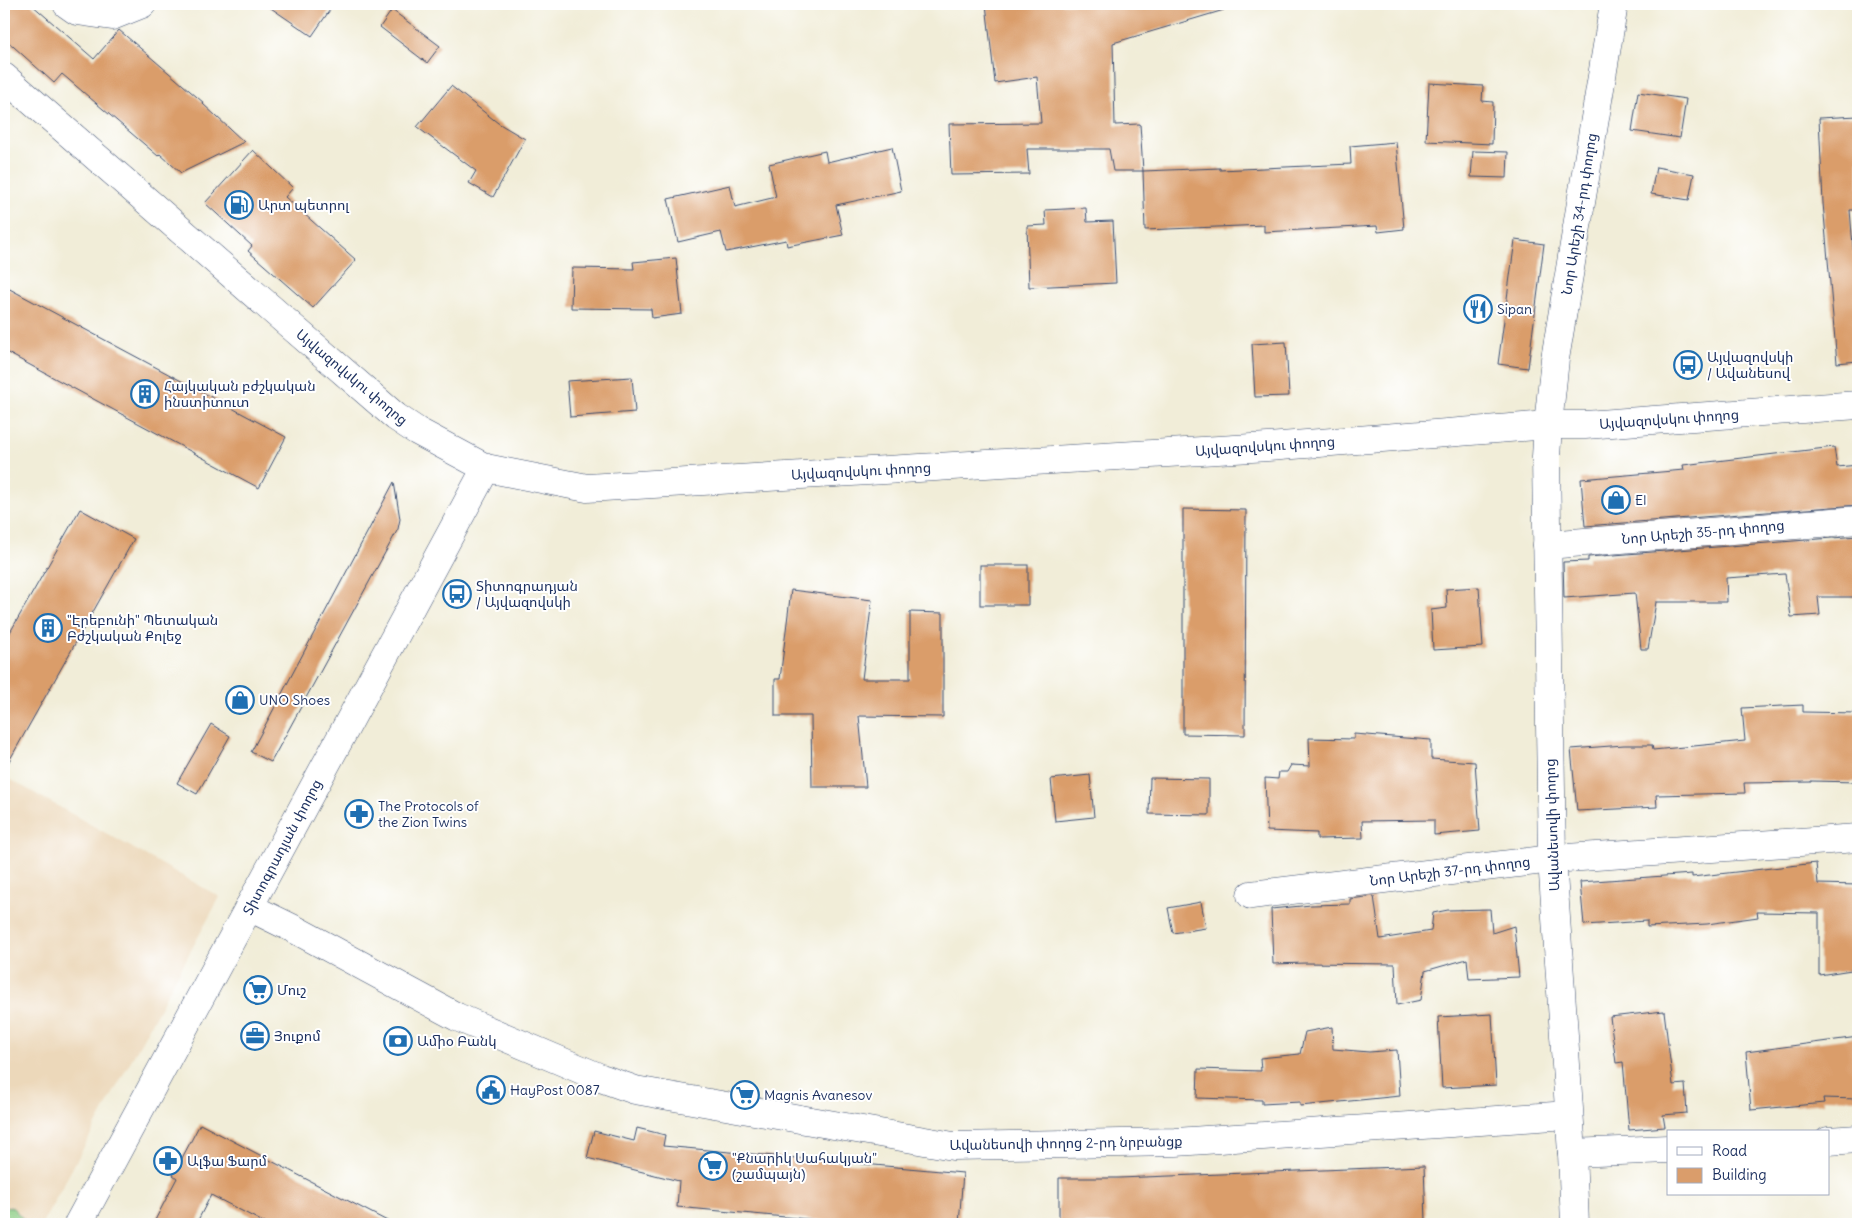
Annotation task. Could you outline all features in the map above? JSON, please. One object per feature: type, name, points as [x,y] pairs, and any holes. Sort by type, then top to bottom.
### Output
[{"type":"street","points":[[67,4],[77,11],[112,16],[142,4]]},
{"type":"street","name":"Նոր Արեշի 34-րդ փողոց","points":[[1548,425],[1556,360],[1614,4]]},
{"type":"street","name":"Այվազովսկու փողոց","points":[[4,77],[396,417],[486,468],[587,488],[1268,447],[1548,425],[1584,425],[1858,405]]},
{"type":"street","name":"Ավանեսովի փողոց","points":[[1548,425],[1546,458],[1552,859],[1575,1224]]},
{"type":"street","name":"Տիտոգրադյան փողոց","points":[[78,1224],[486,468]]},
{"type":"street","name":"Նոր Արեշի 35-րդ փողոց","points":[[1547,545],[1858,520]]},
{"type":"street","name":"Նոր Արեշի 37-րդ փողոց","points":[[1251,895],[1552,859],[1858,838]]},
{"type":"street","name":"Ավանեսովի փողոց 2-րդ նրբանցք","points":[[249,907],[296,930],[457,1017],[601,1078],[635,1090],[953,1146],[1176,1142],[1568,1115]]},
{"type":"street","points":[[1830,1141],[1858,1139]]},
{"type":"street","points":[[1572,1153],[1667,1148]]},
{"type":"shaded area","points":[[4,776],[220,897],[42,1224],[4,1224]]},
{"type":"green space","points":[[12,1207],[24,1220],[22,1224],[4,1224],[4,1208]]},
{"type":"building","points":[[4,4],[31,4],[94,59],[119,30],[204,103],[244,142],[181,173],[160,154],[158,156],[62,74],[54,83],[4,38]]},
{"type":"building","points":[[265,4],[334,4],[312,36]]},
{"type":"building","points":[[986,4],[1223,4],[1224,10],[1113,43],[1115,125],[1140,124],[1143,171],[1113,171],[1109,149],[1027,149],[1029,174],[951,175],[949,124],[1041,123],[1037,77],[995,83]]},
{"type":"building","points":[[392,10],[440,46],[427,63],[380,27]]},
{"type":"building","points":[[1429,83],[1483,86],[1482,101],[1493,102],[1492,144],[1426,141]]},
{"type":"building","points":[[451,86],[498,123],[525,139],[493,197],[469,183],[476,171],[417,127]]},
{"type":"building","points":[[1638,92],[1686,99],[1680,138],[1632,131]]},
{"type":"building","points":[[1858,116],[1858,210],[1850,210],[1858,307],[1858,361],[1837,363],[1823,203],[1819,118]]},
{"type":"building","points":[[1396,142],[1404,229],[1378,232],[1377,226],[1264,232],[1264,225],[1145,230],[1143,171],[1220,168],[1220,170],[1351,164],[1350,146]]},
{"type":"building","points":[[892,147],[901,191],[836,205],[843,235],[787,246],[786,240],[726,252],[721,232],[678,242],[668,199],[730,185],[735,207],[776,197],[769,164],[825,151],[827,162]]},
{"type":"building","points":[[253,150],[293,188],[285,197],[356,260],[313,308],[248,251],[252,246],[205,203]]},
{"type":"building","points":[[1473,151],[1508,152],[1507,178],[1471,177]]},
{"type":"building","points":[[1656,167],[1694,174],[1689,200],[1651,194]]},
{"type":"building","points":[[1086,208],[1087,222],[1113,221],[1116,283],[1029,287],[1027,226],[1046,225],[1045,210]]},
{"type":"building","points":[[1515,240],[1544,244],[1528,368],[1498,364]]},
{"type":"building","points":[[676,258],[682,314],[652,318],[651,309],[571,308],[572,268],[634,269],[633,262]]},
{"type":"building","name":"Հայկական բժշկական ինստիտուտ","points":[[4,286],[286,437],[259,488],[4,351]]},
{"type":"building","points":[[1286,342],[1289,396],[1255,397],[1252,344]]},
{"type":"building","points":[[632,377],[635,412],[570,417],[567,381]]},
{"type":"building","points":[[1834,447],[1837,467],[1858,465],[1858,505],[1585,526],[1581,479],[1684,470],[1683,465]]},
{"type":"building","points":[[394,482],[400,519],[398,529],[271,762],[251,752]]},
{"type":"building","name":"\"Էրեբունի\" Պետական Բժշկական Քոլեջ","points":[[80,509],[134,539],[4,770],[4,643]]},
{"type":"building","points":[[1183,509],[1246,510],[1245,735],[1183,734]]},
{"type":"building","points":[[1858,536],[1858,597],[1818,597],[1820,615],[1791,617],[1785,574],[1726,578],[1727,602],[1656,602],[1648,649],[1641,649],[1635,593],[1564,598],[1563,562],[1588,561],[1588,557]]},
{"type":"building","points":[[980,565],[1028,565],[1028,605],[980,605]]},
{"type":"building","points":[[1479,587],[1483,647],[1433,650],[1431,610],[1447,608],[1446,589]]},
{"type":"building","points":[[791,590],[872,600],[862,679],[910,679],[910,612],[943,613],[943,717],[859,716],[866,787],[812,787],[811,716],[775,716],[775,679],[780,679]]},
{"type":"building","points":[[1803,705],[1803,712],[1858,713],[1858,782],[1744,783],[1745,793],[1656,795],[1657,807],[1577,811],[1571,749],[1652,745],[1653,750],[1745,741],[1742,708]]},
{"type":"building","points":[[211,724],[230,736],[197,794],[177,783]]},
{"type":"building","points":[[1354,734],[1431,740],[1431,759],[1475,762],[1480,831],[1434,835],[1434,820],[1362,821],[1363,838],[1317,839],[1317,833],[1267,831],[1265,778],[1278,779],[1279,772],[1287,772],[1291,765],[1310,766],[1309,738],[1354,739]]},
{"type":"building","points":[[1090,775],[1094,817],[1055,821],[1051,779]]},
{"type":"building","points":[[1150,778],[1209,779],[1209,815],[1149,814]]},
{"type":"building","points":[[1816,863],[1818,884],[1858,885],[1858,969],[1819,975],[1819,913],[1757,912],[1758,917],[1707,924],[1647,927],[1647,921],[1584,925],[1580,882],[1692,874],[1692,877]]},
{"type":"building","points":[[1374,896],[1380,939],[1431,931],[1433,913],[1448,910],[1490,909],[1492,933],[1514,926],[1519,977],[1469,979],[1467,959],[1425,971],[1421,1000],[1397,1005],[1395,964],[1273,964],[1271,909],[1350,904],[1350,899]]},
{"type":"building","points":[[1201,902],[1206,928],[1173,933],[1168,908]]},
{"type":"building","points":[[1664,1011],[1673,1085],[1685,1084],[1687,1113],[1663,1115],[1665,1127],[1629,1130],[1623,1062],[1616,1063],[1610,1017]]},
{"type":"building","points":[[1492,1014],[1496,1085],[1442,1088],[1438,1017]]},
{"type":"building","points":[[1332,1027],[1333,1049],[1369,1052],[1397,1050],[1400,1096],[1300,1106],[1300,1102],[1262,1104],[1262,1100],[1197,1098],[1198,1069],[1261,1071],[1260,1058],[1300,1054],[1305,1032]]},
{"type":"building","points":[[1858,1037],[1858,1099],[1823,1098],[1824,1103],[1751,1110],[1746,1052]]},
{"type":"building","points":[[200,1124],[393,1224],[267,1224],[211,1195],[196,1224],[153,1224],[177,1178],[173,1175]]},
{"type":"building","points":[[637,1128],[665,1135],[663,1146],[963,1173],[959,1224],[861,1224],[677,1207],[679,1181],[587,1158],[594,1131],[634,1141]]},
{"type":"building","points":[[1424,1166],[1426,1221],[1335,1224],[1059,1224],[1059,1178],[1119,1178]]},
{"type":"place","name":"Արտ պետրոլ","points":[[239,205]]},
{"type":"place","name":"Sipan","points":[[1478,309]]},
{"type":"place","name":"Այվազովսկի / Ավանեսով","points":[[1688,365]]},
{"type":"place","name":"Հայկական բժշկական ինստիտուտ","points":[[145,394]]},
{"type":"place","name":"El","points":[[1616,500]]},
{"type":"place","name":"Տիտոգրադյան / Այվազովսկի","points":[[457,594]]},
{"type":"place","name":"\"Էրեբունի\" Պետական Բժշկական Քոլեջ","points":[[48,628]]},
{"type":"place","name":"UNO Shoes","points":[[240,700]]},
{"type":"place","name":"The Protocols of the Zion Twins","points":[[359,814]]},
{"type":"place","name":"Մուշ","points":[[258,990]]},
{"type":"place","name":"Յուքոմ","points":[[255,1036]]},
{"type":"place","name":"Ամիօ Բանկ","points":[[398,1041]]},
{"type":"place","name":"HayPost 0087","points":[[491,1090]]},
{"type":"place","name":"Magnis Avanesov","points":[[745,1095]]},
{"type":"place","name":"Ալֆա Ֆարմ","points":[[168,1161]]},
{"type":"place","name":"\"Քնարիկ Սահակյան\" (շամպայն)","points":[[713,1166]]}]
